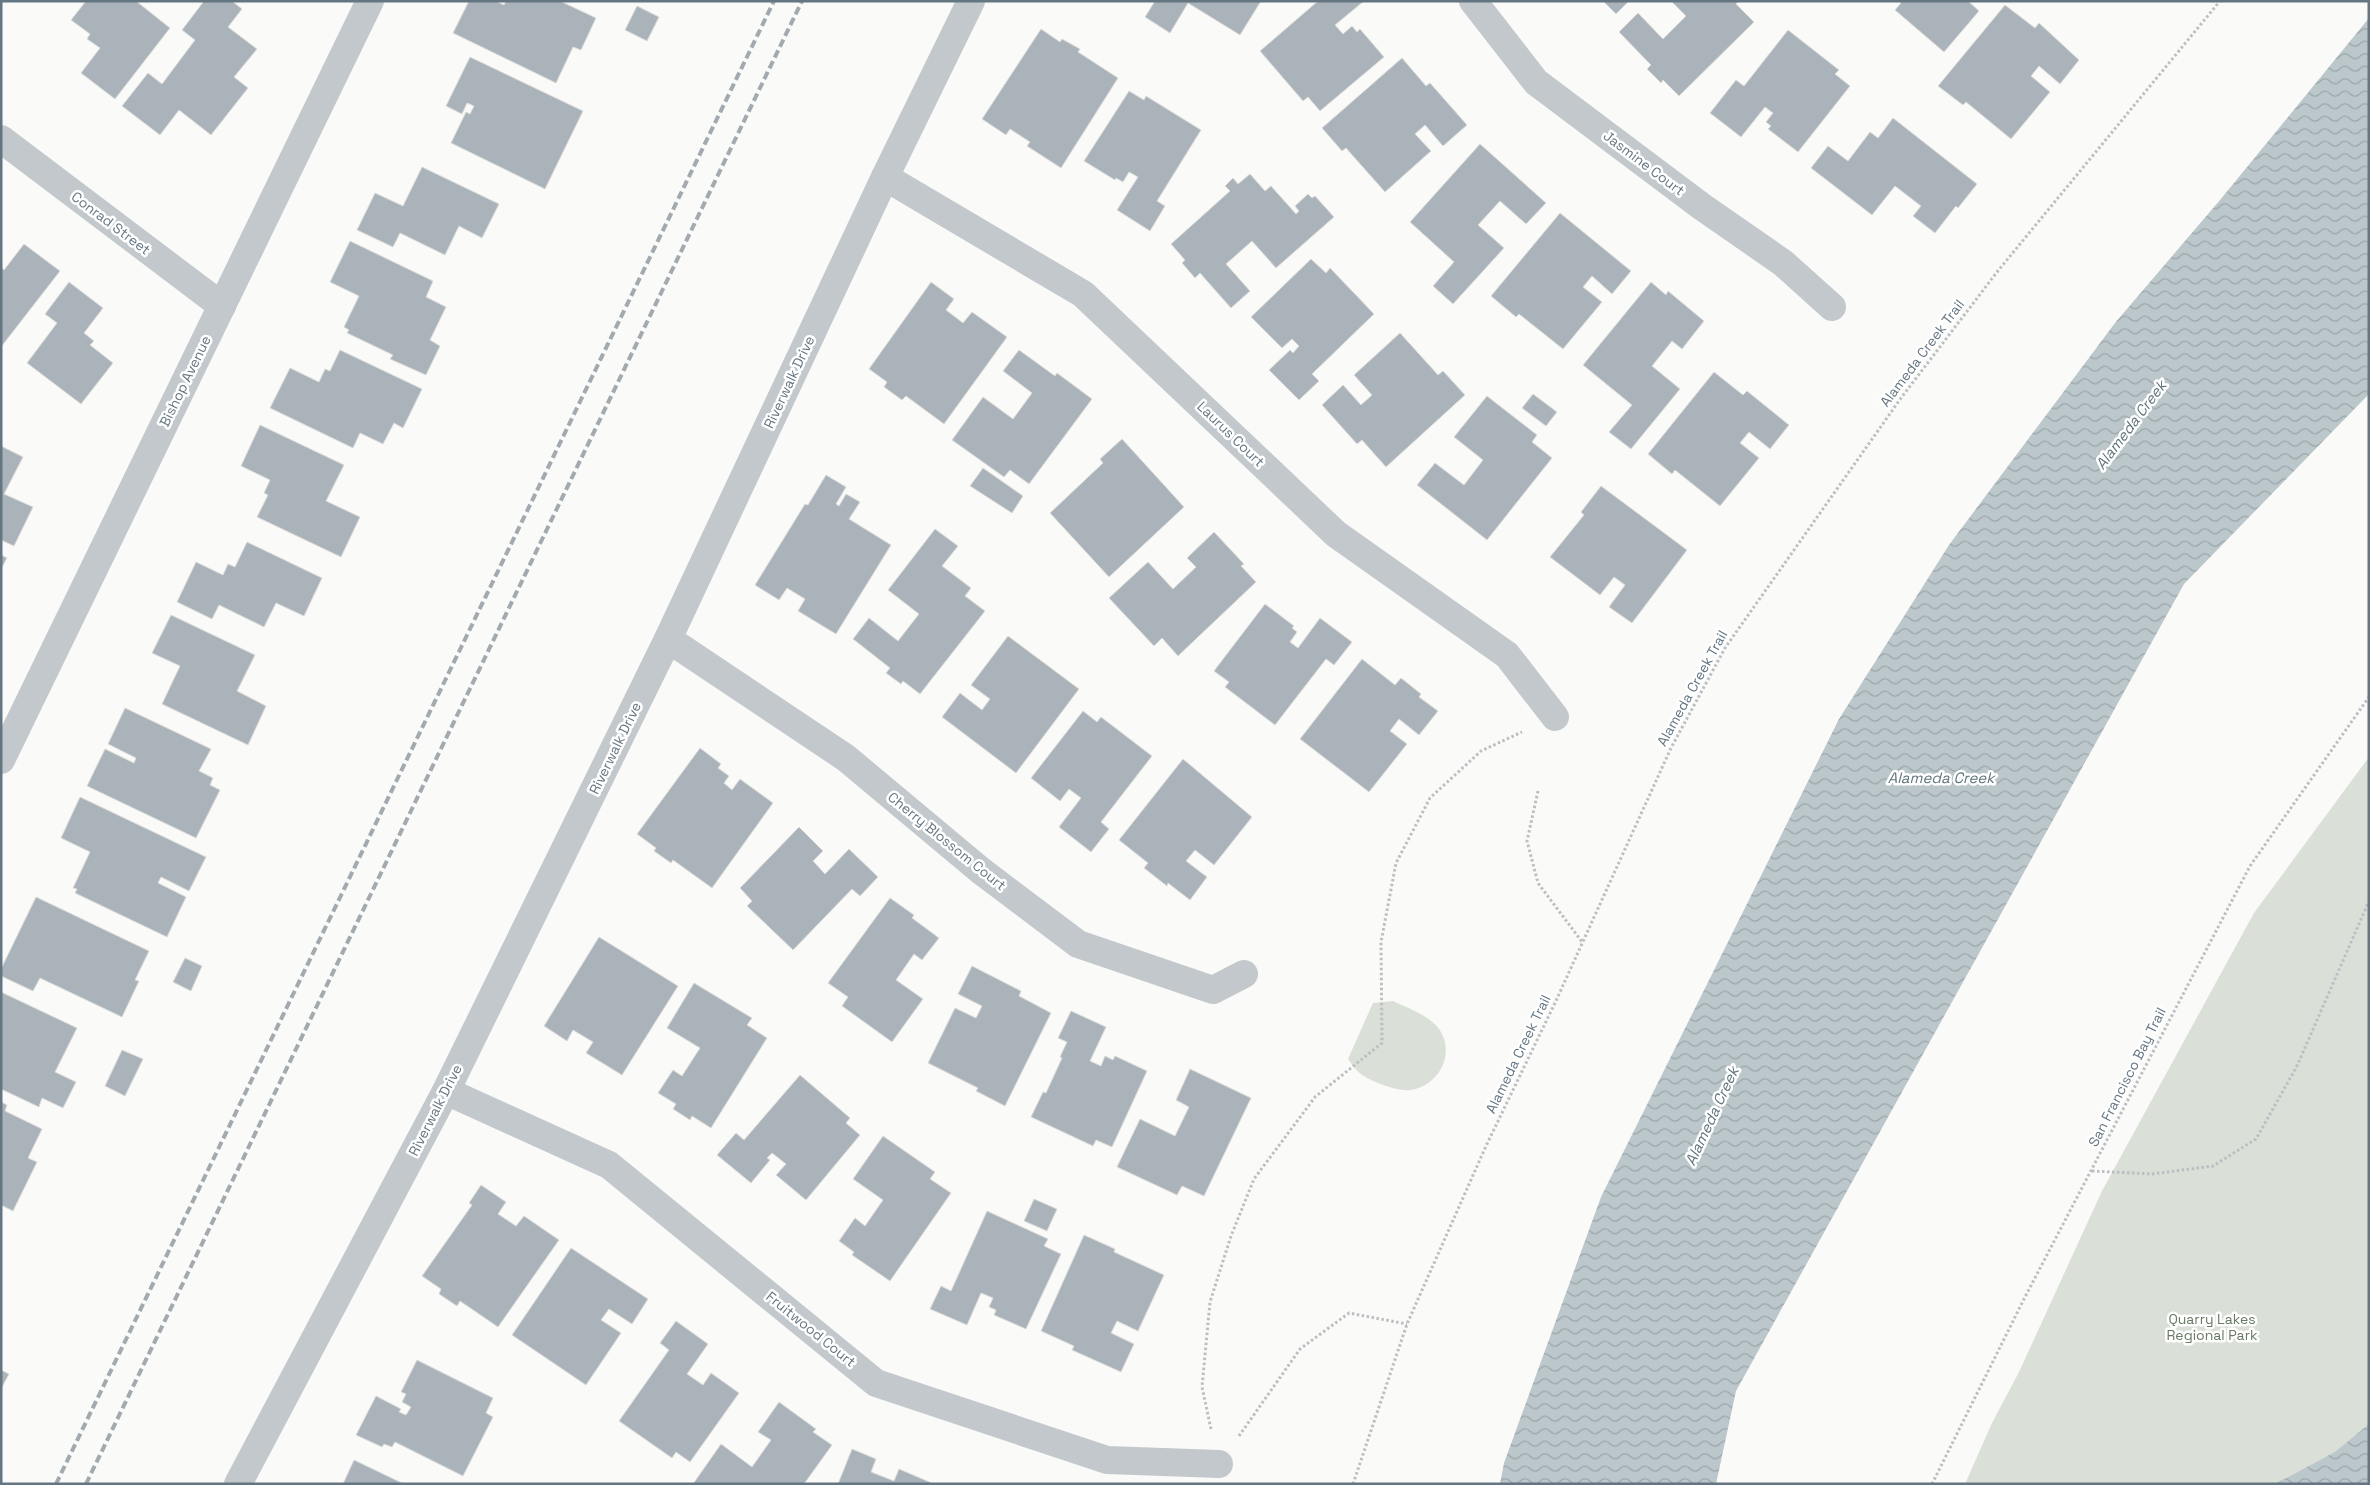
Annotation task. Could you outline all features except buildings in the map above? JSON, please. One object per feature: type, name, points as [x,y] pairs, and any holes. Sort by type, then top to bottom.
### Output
[{"type":"street","name":"Bishop Avenue","points":[[1,760],[370,1]]},
{"type":"street","name":"Riverwalk Drive","points":[[238,1484],[446,1090],[668,639],[885,177],[971,1]]},
{"type":"street","name":"Jasmine Court","points":[[1473,1],[1536,82],[1701,206],[1783,263],[1832,307]]},
{"type":"street","name":"Conrad Street","points":[[1,140],[222,306]]},
{"type":"street","name":"Laurus Court","points":[[885,177],[1083,294],[1336,534],[1507,655],[1555,717]]},
{"type":"street","name":"Cherry Blossom Court","points":[[668,639],[846,758],[980,870],[1078,944],[1213,990],[1244,974]]},
{"type":"street","name":"Fruitwood Court","points":[[446,1090],[609,1165],[876,1382],[1107,1460],[1219,1464]]},
{"type":"path","name":"Alameda Creek Trail","points":[[1353,1484],[1407,1324],[1486,1146],[1671,748],[1725,648],[1901,398],[2004,264],[2220,1]]},
{"type":"path","name":"San Francisco Bay Trail","points":[[1932,1484],[2025,1297],[2250,866],[2369,697]]},
{"type":"path","points":[[1219,1464],[1202,1387],[1210,1302],[1231,1236],[1254,1179],[1315,1097],[1382,1043],[1381,942],[1396,863],[1430,798],[1481,751],[1555,717]]},
{"type":"path","points":[[1538,791],[1527,841],[1538,883],[1582,943]]},
{"type":"path","points":[[2091,1170],[2152,1174],[2213,1166],[2256,1139],[2297,1066],[2369,901]]},
{"type":"path","points":[[1219,1464],[1300,1349],[1349,1312],[1407,1324]]},
{"type":"green space","name":"Quarry Lakes Regional Park","points":[[2369,757],[2369,1484],[1965,1484],[2102,1191],[2254,913]]},
{"type":"green space","points":[[1393,1001],[1418,1012],[1430,1020],[1439,1029],[1444,1038],[1445,1058],[1437,1075],[1430,1082],[1411,1090],[1385,1086],[1371,1080],[1359,1073],[1348,1059],[1373,1003]]},
{"type":"water","name":"Alameda Creek","points":[[2369,18],[2369,394],[2184,584],[1736,1391],[1716,1484],[1500,1484],[1504,1463],[1601,1197],[1839,719],[1949,545],[2115,323],[2220,200]]},
{"type":"water","points":[[2369,1424],[2369,1484],[2275,1484],[2335,1452]]},
{"type":"railway","points":[[56,1484],[774,1]]},
{"type":"railway","points":[[86,1484],[802,1]]}]
